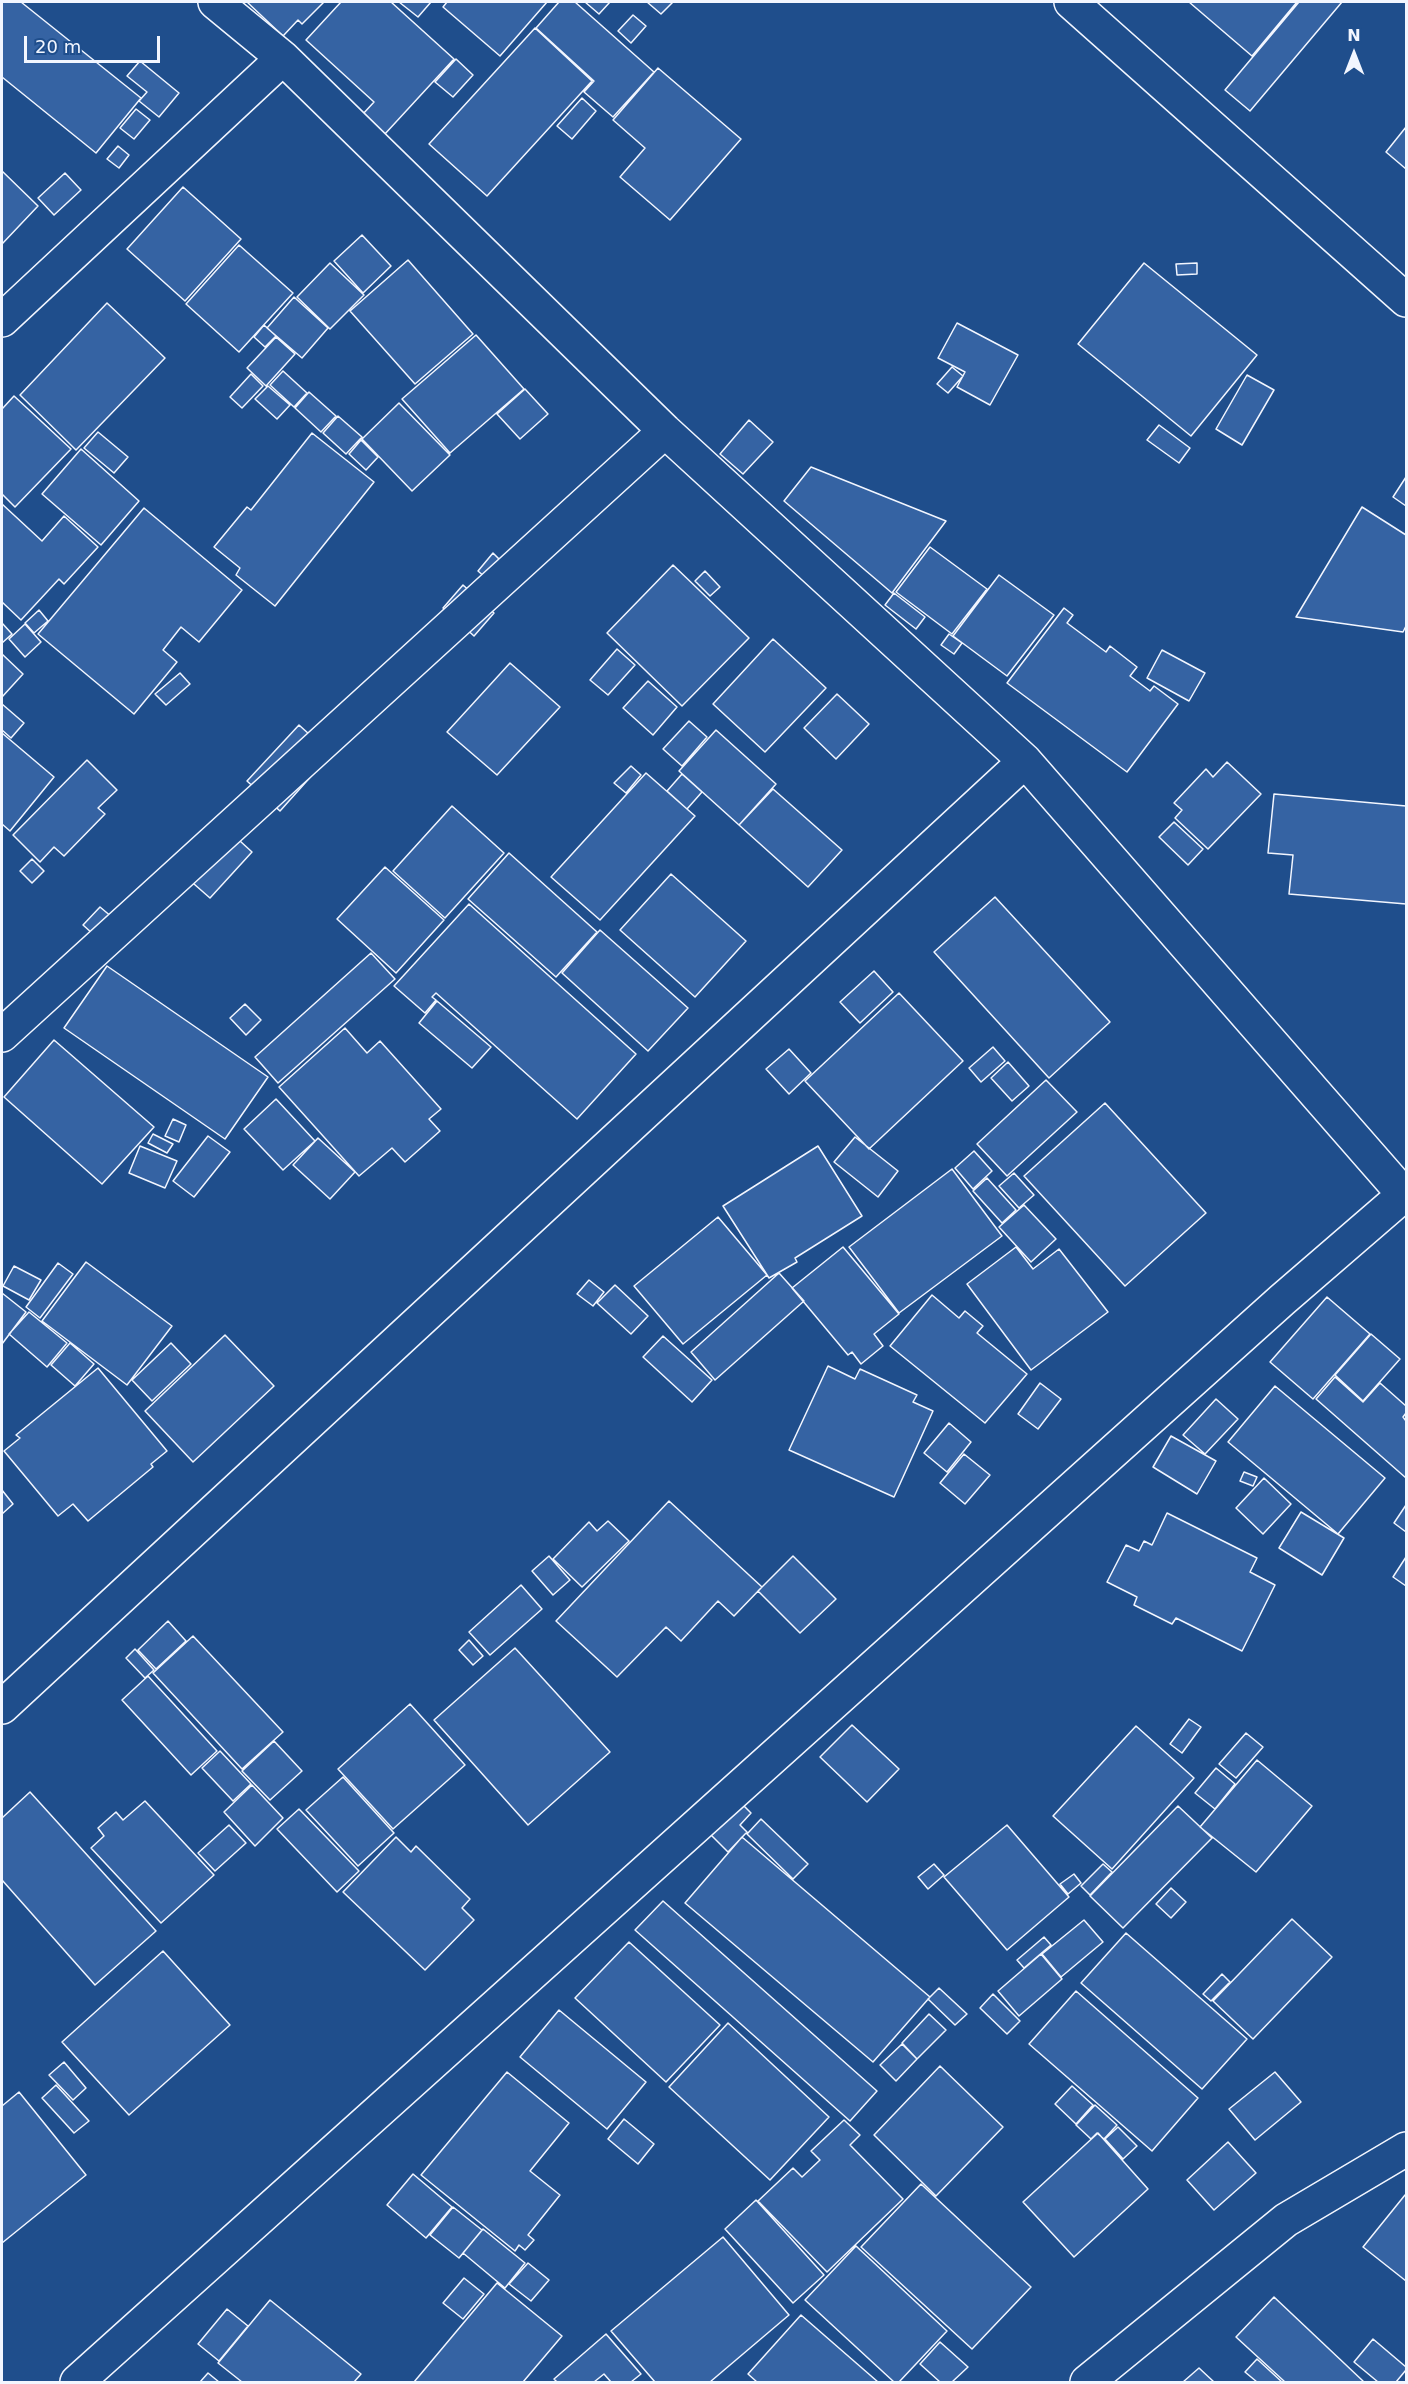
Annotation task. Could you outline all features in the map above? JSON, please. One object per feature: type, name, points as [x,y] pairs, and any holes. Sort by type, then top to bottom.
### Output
[{"type":"street","points":[[77,2382],[1255,1323],[1406,1195],[1025,761],[665,431],[283,58],[214,2]]},
{"type":"street","points":[[1071,2],[1407,300]]},
{"type":"street","points":[[2,320],[283,58]]},
{"type":"street","points":[[2,1035],[665,431]]},
{"type":"street","points":[[2,1707],[1025,761]]},
{"type":"street","points":[[1088,2382],[1286,2220],[1407,2149]]},
{"type":"building","points":[[2,2],[21,2],[141,98],[96,153],[2,77]]},
{"type":"building","points":[[247,2],[324,2],[302,24],[298,20],[283,36]]},
{"type":"building","points":[[341,2],[391,2],[454,59],[384,135],[362,115],[374,102],[306,40]]},
{"type":"building","points":[[399,2],[431,2],[418,17]]},
{"type":"building","points":[[447,2],[547,2],[500,56],[443,7]]},
{"type":"building","points":[[559,2],[575,2],[654,72],[613,117],[584,92],[594,81],[536,28]]},
{"type":"building","points":[[585,2],[610,2],[599,14]]},
{"type":"building","points":[[647,2],[673,2],[661,14]]},
{"type":"building","points":[[1189,2],[1297,2],[1252,56]]},
{"type":"building","points":[[1299,2],[1342,2],[1250,111],[1225,90]]},
{"type":"building","points":[[633,15],[646,26],[631,43],[618,31]]},
{"type":"building","points":[[535,28],[592,81],[487,196],[429,144]]},
{"type":"building","points":[[456,59],[473,75],[453,97],[435,82]]},
{"type":"building","points":[[140,61],[179,93],[159,117],[139,101],[147,92],[127,76]]},
{"type":"building","points":[[658,68],[741,139],[670,220],[620,177],[645,148],[613,120]]},
{"type":"building","points":[[582,98],[596,111],[572,139],[557,126]]},
{"type":"building","points":[[136,109],[150,120],[134,139],[120,128]]},
{"type":"building","points":[[1406,127],[1406,169],[1386,152]]},
{"type":"building","points":[[118,146],[129,155],[119,168],[107,159]]},
{"type":"building","points":[[2,171],[38,206],[2,244]]},
{"type":"building","points":[[65,173],[81,190],[54,215],[38,198]]},
{"type":"building","points":[[183,187],[241,239],[185,301],[127,249]]},
{"type":"building","points":[[362,235],[391,266],[363,293],[334,261]]},
{"type":"building","points":[[239,245],[293,293],[239,352],[186,304]]},
{"type":"building","points":[[408,260],[473,334],[415,384],[350,311]]},
{"type":"building","points":[[330,263],[364,295],[330,329],[297,297]]},
{"type":"building","points":[[1144,263],[1257,355],[1191,436],[1078,344]]},
{"type":"building","points":[[1197,263],[1197,274],[1177,275],[1176,264]]},
{"type":"building","points":[[294,297],[328,328],[302,358],[267,328]]},
{"type":"building","points":[[107,303],[165,358],[76,450],[20,395]]},
{"type":"building","points":[[957,323],[1018,355],[990,405],[957,387],[965,372],[938,358]]},
{"type":"building","points":[[264,325],[276,336],[265,347],[254,337]]},
{"type":"building","points":[[476,335],[524,389],[450,453],[402,399]]},
{"type":"building","points":[[276,337],[295,354],[266,386],[247,368]]},
{"type":"building","points":[[952,367],[963,376],[948,393],[937,384]]},
{"type":"building","points":[[283,371],[307,393],[294,407],[270,385]]},
{"type":"building","points":[[251,374],[263,386],[242,408],[230,397]]},
{"type":"building","points":[[1247,375],[1274,390],[1242,445],[1216,429]]},
{"type":"building","points":[[268,386],[290,405],[277,419],[255,399]]},
{"type":"building","points":[[525,389],[548,414],[520,439],[497,414]]},
{"type":"building","points":[[309,392],[336,416],[321,432],[295,408]]},
{"type":"building","points":[[14,396],[71,449],[15,507],[2,494],[2,409]]},
{"type":"building","points":[[399,403],[450,455],[412,491],[362,439]]},
{"type":"building","points":[[338,416],[362,437],[346,454],[323,433]]},
{"type":"building","points":[[749,420],[773,442],[743,474],[720,454]]},
{"type":"building","points":[[1159,425],[1190,448],[1179,463],[1147,440]]},
{"type":"building","points":[[98,432],[128,457],[114,473],[84,448]]},
{"type":"building","points":[[312,433],[374,482],[275,606],[236,575],[240,568],[214,547],[247,507],[251,510]]},
{"type":"building","points":[[361,440],[378,457],[366,470],[349,454]]},
{"type":"building","points":[[81,449],[139,501],[101,545],[42,494]]},
{"type":"building","points":[[811,467],[946,521],[892,593],[784,501]]},
{"type":"building","points":[[1406,477],[1406,506],[1393,497]]},
{"type":"building","points":[[2,504],[42,541],[64,516],[98,547],[64,584],[59,579],[21,620],[2,602]]},
{"type":"building","points":[[1362,507],[1406,535],[1406,626],[1403,632],[1296,617]]},
{"type":"building","points":[[144,508],[242,590],[199,642],[181,627],[163,650],[177,662],[134,714],[38,634]]},
{"type":"building","points":[[930,547],[987,589],[952,634],[896,592]]},
{"type":"building","points":[[493,553],[502,562],[486,578],[478,571]]},
{"type":"building","points":[[673,565],[749,638],[682,706],[607,633]]},
{"type":"building","points":[[705,571],[720,587],[710,596],[695,581]]},
{"type":"building","points":[[999,575],[1054,615],[1007,676],[953,636]]},
{"type":"building","points":[[463,585],[494,613],[474,636],[443,608]]},
{"type":"building","points":[[894,593],[925,617],[916,629],[885,605]]},
{"type":"building","points":[[1064,608],[1073,615],[1067,623],[1106,652],[1110,646],[1137,667],[1130,676],[1150,691],[1154,686],[1178,704],[1127,772],[1007,683]]},
{"type":"building","points":[[39,610],[48,621],[34,633],[25,623]]},
{"type":"building","points":[[2,623],[12,634],[2,643]]},
{"type":"building","points":[[25,624],[41,642],[25,657],[9,639]]},
{"type":"building","points":[[949,634],[962,643],[954,654],[941,645]]},
{"type":"building","points":[[773,639],[826,688],[765,752],[713,704]]},
{"type":"building","points":[[617,649],[635,665],[608,695],[590,680]]},
{"type":"building","points":[[1162,650],[1205,673],[1189,701],[1147,678]]},
{"type":"building","points":[[2,654],[23,674],[2,697]]},
{"type":"building","points":[[510,663],[560,707],[497,775],[447,732]]},
{"type":"building","points":[[180,673],[190,684],[166,705],[155,694]]},
{"type":"building","points":[[648,681],[677,707],[653,735],[623,708]]},
{"type":"building","points":[[837,694],[869,724],[836,759],[804,728]]},
{"type":"building","points":[[2,704],[24,723],[11,738],[2,730]]},
{"type":"building","points":[[689,721],[707,737],[682,766],[663,749]]},
{"type":"building","points":[[299,725],[331,754],[280,811],[247,781]]},
{"type":"building","points":[[716,730],[776,784],[739,825],[679,771]]},
{"type":"building","points":[[2,733],[54,777],[10,831],[2,824]]},
{"type":"building","points":[[87,760],[117,790],[98,808],[105,814],[64,856],[54,847],[40,862],[13,835]]},
{"type":"building","points":[[1227,762],[1261,794],[1208,849],[1175,818],[1182,810],[1174,803],[1206,769],[1213,777]]},
{"type":"building","points":[[631,766],[641,775],[626,793],[614,783]]},
{"type":"building","points":[[646,773],[695,816],[600,920],[551,877]]},
{"type":"building","points":[[682,774],[702,792],[687,809],[667,791]]},
{"type":"building","points":[[773,789],[842,850],[808,887],[739,825]]},
{"type":"building","points":[[1274,794],[1406,806],[1406,904],[1289,894],[1293,855],[1268,853]]},
{"type":"building","points":[[452,806],[504,853],[445,918],[393,871]]},
{"type":"building","points":[[1174,822],[1203,849],[1188,865],[1159,837]]},
{"type":"building","points":[[228,830],[252,852],[210,898],[186,877]]},
{"type":"building","points":[[509,853],[597,932],[556,977],[468,899]]},
{"type":"building","points":[[32,859],[44,871],[32,883],[20,871]]},
{"type":"building","points":[[385,867],[444,920],[396,973],[337,919]]},
{"type":"building","points":[[671,874],[746,941],[695,997],[620,930]]},
{"type":"building","points":[[995,897],[1110,1022],[1049,1078],[934,952]]},
{"type":"building","points":[[469,904],[636,1054],[577,1119],[436,993],[432,997],[436,1000],[425,1013],[394,986]]},
{"type":"building","points":[[100,907],[119,923],[102,942],[83,925]]},
{"type":"building","points":[[600,930],[688,1008],[648,1051],[562,973]]},
{"type":"building","points":[[371,953],[395,979],[278,1083],[255,1057]]},
{"type":"building","points":[[107,966],[268,1077],[225,1139],[64,1028]]},
{"type":"building","points":[[874,971],[893,992],[860,1023],[840,1002]]},
{"type":"building","points":[[899,993],[963,1061],[869,1149],[805,1081]]},
{"type":"building","points":[[437,1001],[491,1047],[472,1068],[419,1023]]},
{"type":"building","points":[[245,1004],[261,1020],[246,1035],[230,1018]]},
{"type":"building","points":[[345,1028],[367,1053],[380,1041],[441,1109],[429,1119],[440,1131],[405,1162],[392,1148],[359,1176],[279,1087]]},
{"type":"building","points":[[54,1040],[154,1127],[102,1184],[4,1097]]},
{"type":"building","points":[[993,1047],[1005,1061],[981,1082],[969,1068]]},
{"type":"building","points":[[789,1049],[811,1073],[789,1094],[766,1069]]},
{"type":"building","points":[[1008,1062],[1029,1086],[1012,1101],[991,1078]]},
{"type":"building","points":[[1046,1080],[1077,1112],[1007,1176],[977,1144]]},
{"type":"building","points":[[276,1099],[315,1141],[283,1170],[244,1129]]},
{"type":"building","points":[[1105,1103],[1206,1213],[1125,1286],[1024,1176]]},
{"type":"building","points":[[173,1119],[186,1125],[179,1142],[165,1136]]},
{"type":"building","points":[[153,1134],[173,1144],[167,1153],[148,1143]]},
{"type":"building","points":[[208,1136],[230,1152],[194,1197],[173,1181]]},
{"type":"building","points":[[855,1137],[898,1171],[878,1197],[834,1162]]},
{"type":"building","points":[[318,1138],[355,1172],[330,1199],[293,1165]]},
{"type":"building","points":[[140,1146],[177,1161],[165,1188],[129,1173]]},
{"type":"building","points":[[818,1146],[862,1216],[795,1258],[797,1262],[769,1278],[723,1206]]},
{"type":"building","points":[[974,1151],[992,1171],[973,1189],[955,1168]]},
{"type":"building","points":[[952,1169],[1002,1236],[899,1313],[849,1247]]},
{"type":"building","points":[[1014,1173],[1034,1195],[1019,1208],[999,1186]]},
{"type":"building","points":[[987,1178],[1016,1210],[1002,1223],[973,1191]]},
{"type":"building","points":[[1024,1205],[1056,1239],[1031,1262],[999,1227]]},
{"type":"building","points":[[718,1217],[767,1275],[683,1344],[634,1286]]},
{"type":"building","points":[[843,1247],[899,1314],[874,1334],[883,1346],[861,1364],[852,1352],[848,1355],[792,1288]]},
{"type":"building","points":[[1016,1247],[1033,1269],[1059,1249],[1108,1312],[1031,1370],[967,1284]]},
{"type":"building","points":[[86,1262],[172,1326],[127,1385],[42,1321]]},
{"type":"building","points":[[58,1263],[73,1274],[40,1318],[26,1307]]},
{"type":"building","points":[[14,1266],[41,1280],[29,1300],[3,1286]]},
{"type":"building","points":[[779,1273],[804,1301],[715,1380],[691,1352]]},
{"type":"building","points":[[589,1280],[604,1292],[593,1306],[577,1294]]},
{"type":"building","points":[[615,1285],[648,1316],[631,1334],[597,1303]]},
{"type":"building","points":[[2,1293],[26,1312],[2,1344]]},
{"type":"building","points":[[932,1295],[959,1318],[965,1311],[983,1326],[977,1333],[1027,1374],[985,1423],[890,1346]]},
{"type":"building","points":[[1327,1297],[1370,1334],[1313,1399],[1270,1362]]},
{"type":"building","points":[[29,1312],[67,1343],[47,1367],[9,1334]]},
{"type":"building","points":[[1371,1334],[1400,1359],[1363,1401],[1335,1375]]},
{"type":"building","points":[[225,1335],[274,1386],[193,1462],[145,1411]]},
{"type":"building","points":[[663,1336],[712,1380],[692,1402],[643,1357]]},
{"type":"building","points":[[70,1343],[94,1364],[75,1386],[51,1365]]},
{"type":"building","points":[[171,1343],[191,1364],[152,1401],[132,1380]]},
{"type":"building","points":[[828,1366],[855,1379],[860,1369],[917,1395],[913,1402],[933,1411],[894,1497],[789,1450]]},
{"type":"building","points":[[98,1368],[167,1451],[151,1464],[153,1467],[88,1521],[73,1504],[58,1516],[4,1451],[20,1438],[16,1435]]},
{"type":"building","points":[[1335,1377],[1363,1402],[1380,1383],[1406,1406],[1406,1413],[1403,1417],[1406,1421],[1406,1478],[1316,1399]]},
{"type":"building","points":[[1040,1383],[1061,1399],[1038,1429],[1018,1414]]},
{"type":"building","points":[[1275,1386],[1385,1478],[1338,1534],[1228,1442]]},
{"type":"building","points":[[1216,1399],[1238,1419],[1205,1454],[1183,1435]]},
{"type":"building","points":[[949,1423],[971,1442],[947,1472],[924,1453]]},
{"type":"building","points":[[1171,1436],[1216,1461],[1197,1494],[1153,1467]]},
{"type":"building","points":[[964,1454],[990,1475],[965,1504],[940,1483]]},
{"type":"building","points":[[1244,1472],[1257,1477],[1253,1486],[1240,1481]]},
{"type":"building","points":[[1264,1478],[1291,1504],[1263,1534],[1236,1508]]},
{"type":"building","points":[[2,1490],[13,1504],[2,1514]]},
{"type":"building","points":[[669,1501],[762,1587],[734,1616],[718,1601],[681,1641],[666,1627],[617,1677],[556,1621]]},
{"type":"building","points":[[1406,1505],[1406,1532],[1394,1523]]},
{"type":"building","points":[[1301,1512],[1344,1538],[1322,1575],[1279,1548]]},
{"type":"building","points":[[1167,1513],[1257,1558],[1250,1572],[1275,1585],[1242,1651],[1176,1618],[1172,1624],[1134,1605],[1137,1597],[1107,1582],[1126,1545],[1139,1551],[1144,1541],[1152,1545]]},
{"type":"building","points":[[608,1521],[629,1541],[582,1587],[553,1559],[589,1522],[597,1531]]},
{"type":"building","points":[[549,1556],[570,1580],[553,1595],[532,1571]]},
{"type":"building","points":[[793,1556],[836,1599],[800,1633],[758,1591]]},
{"type":"building","points":[[1406,1557],[1406,1586],[1393,1577]]},
{"type":"building","points":[[521,1585],[542,1609],[490,1655],[469,1632]]},
{"type":"building","points":[[168,1621],[186,1641],[156,1669],[138,1650]]},
{"type":"building","points":[[193,1636],[283,1732],[242,1769],[153,1673]]},
{"type":"building","points":[[469,1640],[483,1656],[473,1665],[459,1650]]},
{"type":"building","points":[[515,1648],[610,1752],[528,1825],[434,1720]]},
{"type":"building","points":[[135,1649],[154,1670],[145,1678],[126,1658]]},
{"type":"building","points":[[148,1676],[217,1751],[191,1775],[122,1700]]},
{"type":"building","points":[[410,1704],[465,1765],[393,1829],[338,1769]]},
{"type":"building","points":[[1189,1719],[1201,1727],[1182,1753],[1170,1744]]},
{"type":"building","points":[[852,1725],[899,1769],[867,1802],[820,1757]]},
{"type":"building","points":[[1136,1726],[1194,1778],[1112,1869],[1053,1816]]},
{"type":"building","points":[[1246,1733],[1263,1747],[1236,1778],[1219,1764]]},
{"type":"building","points":[[274,1741],[302,1771],[270,1800],[242,1771]]},
{"type":"building","points":[[220,1751],[251,1784],[233,1801],[202,1768]]},
{"type":"building","points":[[1257,1760],[1312,1806],[1256,1872],[1200,1827]]},
{"type":"building","points":[[1216,1768],[1235,1784],[1215,1809],[1195,1793]]},
{"type":"building","points":[[343,1777],[394,1833],[358,1866],[306,1810]]},
{"type":"building","points":[[252,1785],[283,1818],[255,1846],[224,1812]]},
{"type":"building","points":[[30,1792],[156,1931],[95,1985],[2,1880],[2,1818]]},
{"type":"building","points":[[145,1801],[214,1875],[161,1923],[91,1848],[104,1836],[98,1828],[116,1812],[123,1820]]},
{"type":"building","points":[[742,1804],[751,1813],[740,1825],[747,1832],[728,1852],[711,1835]]},
{"type":"building","points":[[1178,1806],[1212,1838],[1123,1928],[1090,1896]]},
{"type":"building","points":[[299,1809],[359,1871],[337,1892],[277,1829]]},
{"type":"building","points":[[761,1819],[808,1864],[793,1879],[747,1834]]},
{"type":"building","points":[[229,1825],[246,1843],[215,1871],[198,1853]]},
{"type":"building","points":[[1007,1825],[1069,1897],[1007,1950],[944,1877]]},
{"type":"building","points":[[396,1837],[411,1852],[416,1846],[470,1899],[462,1908],[474,1920],[425,1970],[343,1892]]},
{"type":"building","points":[[742,1837],[930,1997],[873,2062],[685,1903]]},
{"type":"building","points":[[934,1864],[944,1875],[928,1889],[918,1877]]},
{"type":"building","points":[[1103,1864],[1112,1872],[1090,1895],[1081,1886]]},
{"type":"building","points":[[1074,1874],[1081,1883],[1068,1894],[1060,1884]]},
{"type":"building","points":[[1171,1888],[1186,1902],[1171,1918],[1156,1904]]},
{"type":"building","points":[[663,1901],[877,2091],[850,2121],[635,1930]]},
{"type":"building","points":[[1292,1919],[1332,1957],[1253,2039],[1213,2001]]},
{"type":"building","points":[[1084,1920],[1103,1942],[1061,1977],[1042,1954]]},
{"type":"building","points":[[1126,1933],[1247,2039],[1202,2089],[1081,1983]]},
{"type":"building","points":[[1044,1937],[1051,1945],[1024,1968],[1017,1960]]},
{"type":"building","points":[[629,1942],[720,2025],[666,2082],[575,1998]]},
{"type":"building","points":[[163,1951],[230,2025],[129,2115],[62,2042]]},
{"type":"building","points":[[1041,1954],[1062,1979],[1019,2016],[998,1991]]},
{"type":"building","points":[[1222,1974],[1230,1982],[1211,2001],[1203,1994]]},
{"type":"building","points":[[939,1988],[967,2014],[955,2025],[928,1999]]},
{"type":"building","points":[[1076,1991],[1198,2098],[1152,2151],[1029,2044]]},
{"type":"building","points":[[993,1994],[1020,2021],[1007,2034],[980,2008]]},
{"type":"building","points":[[559,2010],[646,2082],[607,2129],[520,2057]]},
{"type":"building","points":[[929,2014],[946,2030],[917,2059],[902,2043]]},
{"type":"building","points":[[728,2023],[829,2117],[770,2180],[669,2087]]},
{"type":"building","points":[[902,2044],[917,2059],[896,2081],[880,2065]]},
{"type":"building","points":[[64,2062],[86,2088],[73,2100],[49,2075]]},
{"type":"building","points":[[940,2066],[1003,2127],[936,2196],[874,2135]]},
{"type":"building","points":[[507,2072],[569,2123],[530,2171],[560,2195],[528,2235],[534,2240],[525,2250],[519,2245],[515,2251],[421,2175]]},
{"type":"building","points":[[1275,2072],[1301,2102],[1255,2140],[1229,2109]]},
{"type":"building","points":[[56,2085],[89,2121],[74,2133],[42,2098]]},
{"type":"building","points":[[1072,2086],[1093,2105],[1076,2124],[1055,2104]]},
{"type":"building","points":[[19,2092],[86,2175],[2,2243],[2,2106]]},
{"type":"building","points":[[1095,2105],[1117,2125],[1104,2139],[1097,2133],[1091,2139],[1076,2125]]},
{"type":"building","points":[[624,2119],[654,2144],[638,2164],[608,2139]]},
{"type":"building","points":[[844,2120],[860,2135],[850,2145],[903,2199],[827,2272],[758,2201],[793,2168],[802,2177],[820,2160],[811,2151]]},
{"type":"building","points":[[1118,2127],[1137,2146],[1123,2159],[1105,2139]]},
{"type":"building","points":[[1098,2133],[1148,2189],[1074,2257],[1023,2202]]},
{"type":"building","points":[[1228,2142],[1256,2173],[1214,2210],[1187,2180]]},
{"type":"building","points":[[413,2174],[452,2207],[426,2238],[387,2205]]},
{"type":"building","points":[[921,2184],[1031,2287],[972,2349],[861,2247]]},
{"type":"building","points":[[1406,2196],[1406,2281],[1363,2247]]},
{"type":"building","points":[[756,2200],[824,2275],[793,2303],[725,2229]]},
{"type":"building","points":[[453,2207],[482,2230],[459,2258],[430,2235]]},
{"type":"building","points":[[483,2229],[525,2263],[505,2288],[463,2253]]},
{"type":"building","points":[[723,2237],[789,2315],[710,2382],[655,2382],[611,2331]]},
{"type":"building","points":[[856,2246],[947,2331],[899,2382],[894,2382],[805,2300]]},
{"type":"building","points":[[528,2263],[549,2280],[531,2301],[509,2284]]},
{"type":"building","points":[[464,2278],[484,2294],[463,2319],[443,2303]]},
{"type":"building","points":[[497,2283],[562,2336],[523,2382],[414,2382]]},
{"type":"building","points":[[1274,2297],[1363,2381],[1285,2382],[1236,2337]]},
{"type":"building","points":[[270,2300],[361,2374],[354,2382],[242,2382],[218,2363]]},
{"type":"building","points":[[227,2309],[248,2326],[219,2361],[198,2344]]},
{"type":"building","points":[[801,2315],[878,2382],[757,2382],[748,2374]]},
{"type":"building","points":[[606,2334],[641,2374],[631,2382],[611,2382],[604,2374],[594,2382],[557,2382],[554,2379]]},
{"type":"building","points":[[1373,2339],[1406,2367],[1396,2382],[1378,2382],[1354,2362]]},
{"type":"building","points":[[940,2342],[968,2367],[952,2382],[940,2382],[920,2364]]},
{"type":"building","points":[[1257,2359],[1282,2382],[1257,2382],[1245,2372]]},
{"type":"building","points":[[1199,2368],[1214,2382],[1183,2382]]},
{"type":"building","points":[[208,2373],[219,2382],[200,2382]]}]
